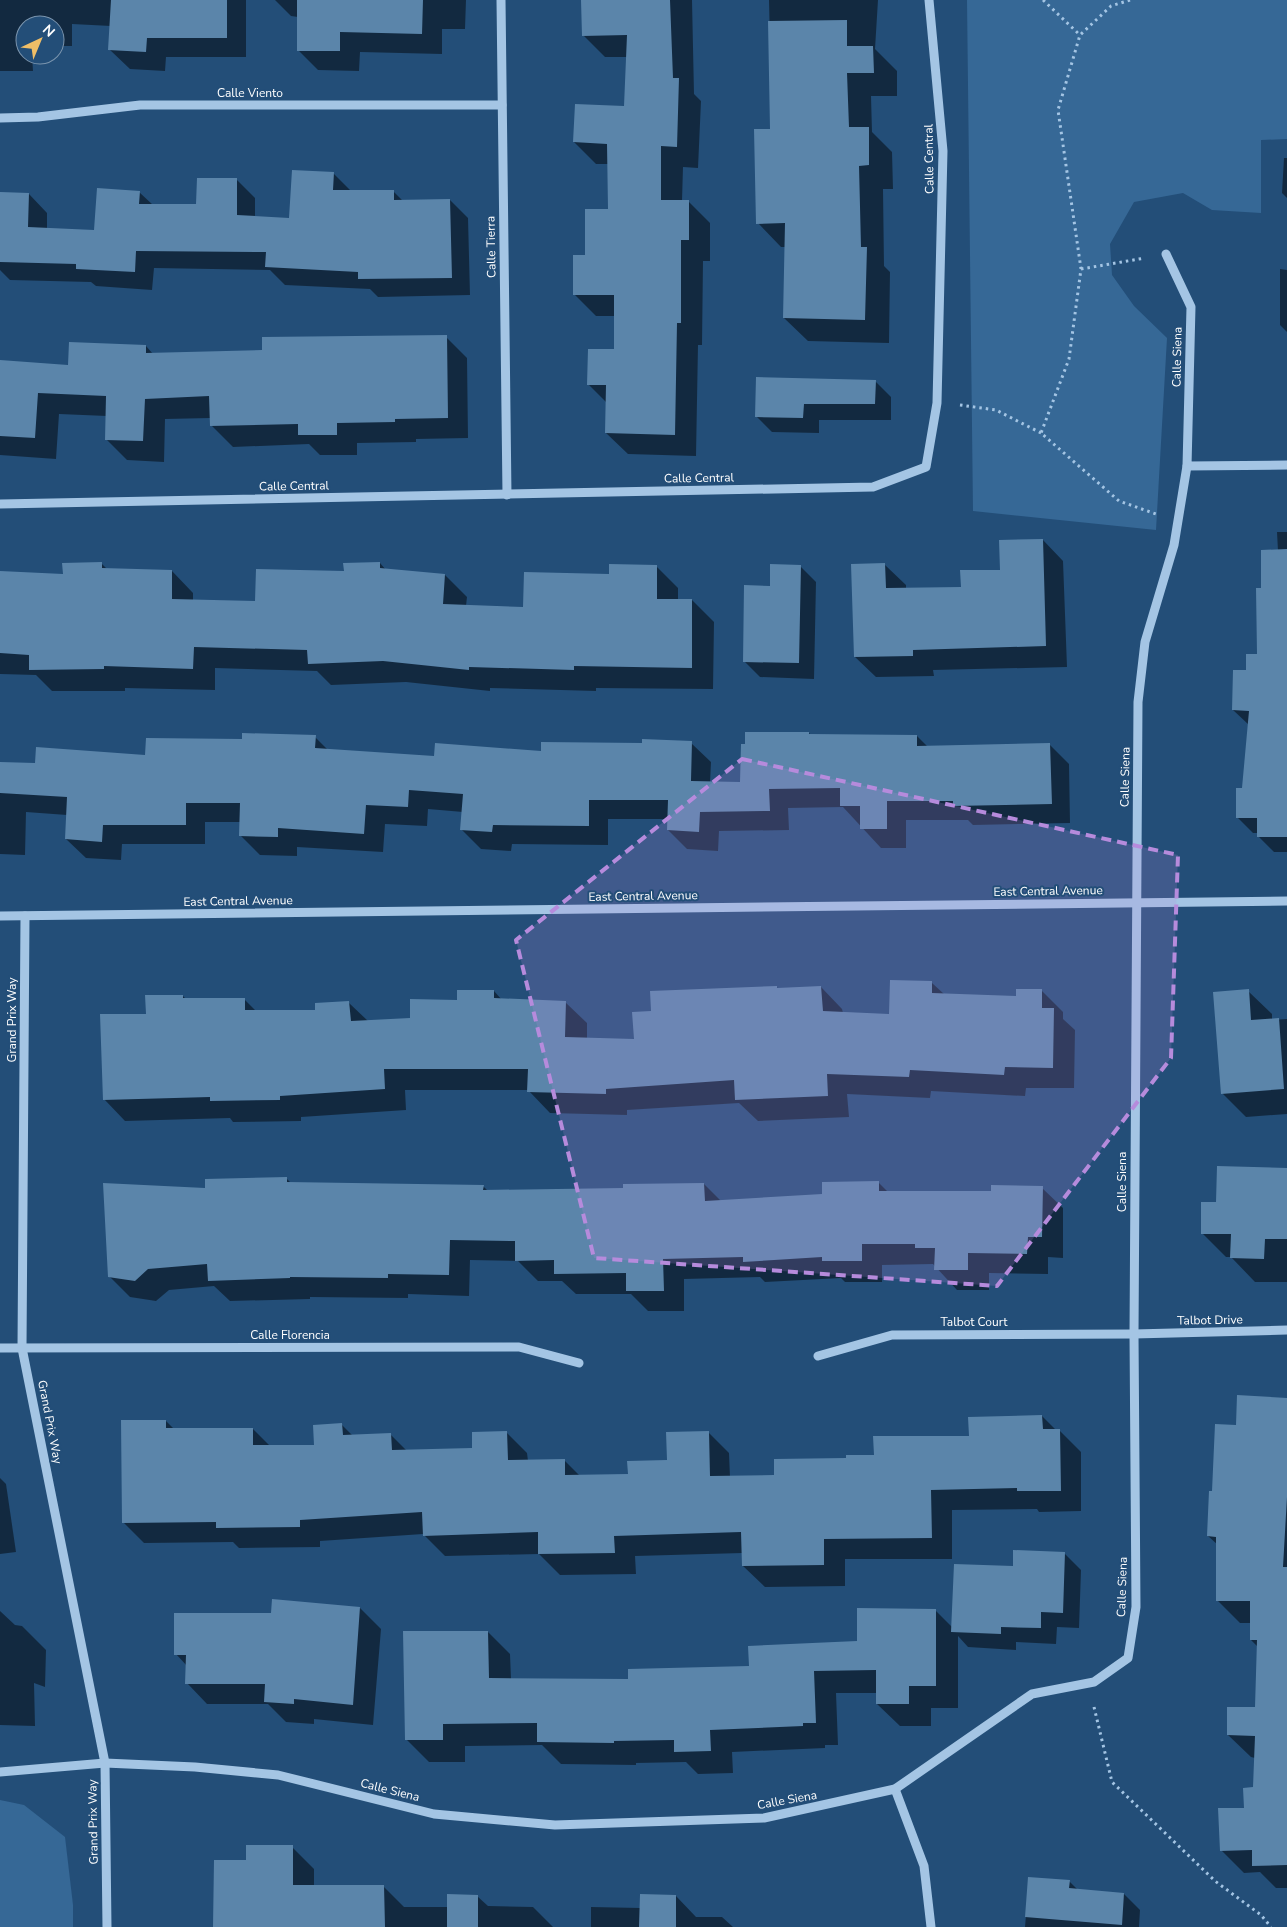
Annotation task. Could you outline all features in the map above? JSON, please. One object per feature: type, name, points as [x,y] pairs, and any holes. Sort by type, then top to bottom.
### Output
[{"type":"street","name":"Calle Tierra","points":[[501,0],[507,495]]},
{"type":"street","name":"Calle Central","points":[[0,504],[872,487],[926,468],[937,402],[943,152],[929,0]]},
{"type":"street","name":"Calle Viento","points":[[0,118],[38,117],[140,105],[502,105]]},
{"type":"street","name":"Calle Siena","points":[[0,1772],[105,1762],[195,1767],[278,1775],[434,1814],[555,1826],[764,1818],[895,1790],[1032,1694],[1094,1682],[1128,1658],[1136,1607],[1134,1334],[1139,693],[1145,642],[1174,545],[1187,466],[1191,307],[1166,254]]},
{"type":"street","points":[[1187,466],[1287,465]]},
{"type":"street","name":"East Central Avenue","points":[[0,916],[1287,900]]},
{"type":"street","name":"Grand Prix Way","points":[[25,916],[22,1348],[105,1762],[107,1927]]},
{"type":"street","name":"Talbot Drive","points":[[1134,1334],[1287,1330]]},
{"type":"street","name":"Talbot Court","points":[[818,1356],[892,1335],[1134,1334]]},
{"type":"street","name":"Calle Florencia","points":[[0,1348],[519,1347],[579,1363]]},
{"type":"street","points":[[895,1790],[924,1866],[931,1927]]},
{"type":"path","points":[[1043,0],[1080,35]]},
{"type":"path","points":[[1041,433],[1069,359],[1081,269],[1058,110],[1080,35],[1111,6],[1130,0]]},
{"type":"path","points":[[1081,269],[1166,254]]},
{"type":"path","points":[[937,402],[996,410],[1041,433],[1119,501],[1178,522]]},
{"type":"path","points":[[1094,1707],[1112,1782],[1215,1881],[1261,1915],[1271,1927]]},
{"type":"highlighted area","points":[[742,759],[1178,855],[1171,1058],[997,1286],[594,1258],[516,940]]},
{"type":"shaded area","points":[[967,0],[1287,0],[1287,139],[1261,140],[1261,213],[1212,210],[1183,193],[1134,202],[1110,244],[1112,275],[1134,306],[1167,338],[1156,530],[973,511]]},
{"type":"shaded area","points":[[0,1800],[24,1805],[65,1837],[73,1905],[73,1927],[0,1927]]},
{"type":"building","points":[[111,0],[227,0],[227,38],[147,38],[146,52],[108,50]]},
{"type":"building","points":[[297,0],[423,0],[422,34],[340,32],[340,51],[297,51]]},
{"type":"building","points":[[581,0],[670,0],[673,78],[679,78],[677,147],[661,146],[661,200],[689,200],[689,240],[681,240],[681,323],[677,323],[675,435],[605,433],[606,385],[587,385],[588,349],[614,349],[614,295],[573,295],[573,255],[585,255],[585,209],[608,209],[607,144],[573,142],[575,104],[624,106],[627,35],[582,36]]},
{"type":"building","points":[[847,20],[847,46],[873,46],[874,73],[847,73],[849,127],[869,127],[869,165],[859,166],[861,247],[867,247],[865,320],[783,318],[785,223],[756,224],[754,129],[770,129],[768,21]]},
{"type":"building","points":[[292,170],[334,172],[333,190],[394,190],[394,200],[450,199],[452,278],[358,279],[358,272],[265,267],[266,252],[136,251],[135,272],[76,269],[76,264],[0,262],[0,192],[29,193],[28,227],[94,230],[97,188],[140,191],[139,204],[196,204],[197,178],[237,178],[237,215],[289,218]]},
{"type":"building","points":[[447,335],[448,418],[395,419],[395,422],[337,423],[337,435],[298,435],[298,424],[210,426],[209,396],[145,399],[143,441],[105,440],[106,396],[38,393],[35,438],[0,436],[0,360],[68,365],[69,342],[146,345],[146,353],[262,350],[262,337]]},
{"type":"building","points":[[756,377],[876,380],[875,404],[804,404],[803,418],[755,417]]},
{"type":"building","points":[[1043,539],[1046,646],[913,650],[913,656],[854,657],[851,564],[885,563],[886,588],[961,587],[960,570],[1000,570],[999,540]]},
{"type":"building","points":[[1287,549],[1287,837],[1257,837],[1257,818],[1236,818],[1236,788],[1242,788],[1249,711],[1232,710],[1233,670],[1246,670],[1246,654],[1257,654],[1256,588],[1261,588],[1261,550]]},
{"type":"building","points":[[102,562],[102,568],[172,570],[172,599],[255,601],[256,569],[344,571],[343,563],[380,562],[380,568],[445,574],[443,604],[523,607],[524,572],[609,574],[609,564],[657,565],[657,599],[692,599],[692,668],[574,666],[574,670],[469,667],[469,670],[383,661],[308,664],[307,650],[194,647],[193,669],[104,666],[104,669],[29,670],[29,655],[0,653],[0,571],[63,574],[62,563]]},
{"type":"building","points":[[770,564],[801,565],[799,663],[743,662],[744,585],[770,586]]},
{"type":"building","points":[[745,732],[917,735],[917,746],[1050,743],[1052,804],[953,806],[953,801],[887,801],[887,829],[860,829],[860,806],[840,806],[840,788],[769,789],[770,811],[700,812],[699,832],[667,830],[668,800],[589,800],[589,826],[493,825],[492,832],[460,830],[463,794],[409,790],[408,807],[366,805],[364,834],[278,828],[278,837],[239,836],[240,803],[186,803],[186,825],[103,825],[102,842],[65,839],[67,797],[0,793],[0,762],[35,763],[36,747],[145,755],[146,738],[242,739],[242,733],[316,735],[315,748],[434,756],[435,743],[541,751],[541,742],[642,743],[642,739],[692,741],[691,781],[740,782],[741,744],[745,744]]},
{"type":"building","points":[[890,980],[932,981],[932,993],[1016,996],[1016,989],[1042,989],[1042,1008],[1054,1008],[1053,1068],[1005,1067],[1004,1075],[910,1070],[909,1077],[827,1074],[828,1096],[735,1100],[734,1080],[606,1089],[606,1094],[527,1092],[528,1069],[384,1069],[385,1089],[280,1096],[280,1100],[210,1101],[210,1097],[103,1100],[100,1014],[146,1014],[145,995],[183,995],[183,998],[245,998],[245,1010],[315,1010],[315,1003],[349,1001],[351,1021],[410,1018],[410,999],[457,1000],[457,990],[494,990],[494,998],[566,1001],[565,1037],[634,1039],[632,1012],[651,1011],[650,991],[821,986],[823,1011],[889,1014]]},
{"type":"building","points":[[1249,989],[1251,1020],[1279,1018],[1284,1089],[1221,1094],[1213,992]]},
{"type":"building","points":[[1217,1166],[1287,1168],[1287,1239],[1265,1239],[1264,1259],[1230,1258],[1231,1234],[1201,1234],[1201,1202],[1216,1202]]},
{"type":"building","points":[[287,1177],[287,1182],[484,1185],[483,1190],[623,1188],[623,1184],[704,1183],[705,1201],[822,1194],[822,1182],[879,1181],[879,1191],[991,1191],[991,1185],[1043,1186],[1042,1237],[1028,1237],[1027,1254],[968,1253],[968,1270],[934,1270],[935,1248],[915,1248],[915,1244],[862,1244],[862,1261],[822,1261],[822,1257],[743,1262],[743,1257],[663,1259],[664,1291],[626,1291],[626,1273],[554,1274],[554,1260],[515,1261],[515,1241],[450,1240],[449,1275],[388,1274],[388,1278],[290,1277],[208,1281],[207,1264],[148,1269],[135,1281],[108,1277],[103,1183],[205,1188],[205,1179]]},
{"type":"building","points":[[1237,1395],[1287,1398],[1287,1497],[1283,1567],[1287,1567],[1287,1865],[1252,1866],[1252,1850],[1220,1851],[1218,1808],[1244,1808],[1243,1788],[1253,1787],[1255,1736],[1227,1735],[1227,1707],[1255,1707],[1257,1640],[1250,1640],[1250,1601],[1216,1601],[1216,1537],[1207,1536],[1209,1491],[1212,1491],[1215,1424],[1236,1425]]},
{"type":"building","points":[[1042,1415],[1043,1429],[1060,1429],[1061,1491],[1017,1491],[1017,1488],[931,1490],[932,1538],[824,1539],[824,1565],[742,1566],[741,1532],[614,1536],[615,1553],[538,1554],[538,1532],[423,1536],[422,1512],[300,1520],[300,1527],[216,1528],[216,1522],[122,1523],[121,1420],[166,1420],[166,1428],[253,1428],[253,1445],[314,1445],[313,1425],[342,1423],[343,1435],[391,1433],[392,1450],[472,1448],[472,1432],[507,1431],[508,1460],[565,1459],[565,1475],[628,1474],[627,1461],[667,1460],[666,1432],[709,1431],[710,1476],[774,1475],[774,1459],[846,1458],[846,1455],[874,1455],[873,1436],[969,1436],[968,1417]]},
{"type":"building","points":[[1013,1550],[1065,1552],[1063,1613],[1041,1612],[1041,1628],[1001,1627],[1001,1634],[951,1632],[954,1564],[1013,1566]]},
{"type":"building","points":[[272,1599],[360,1607],[353,1705],[294,1699],[294,1704],[264,1702],[265,1684],[185,1684],[186,1655],[174,1655],[174,1613],[271,1613]]},
{"type":"building","points":[[857,1608],[936,1609],[936,1686],[909,1686],[909,1704],[876,1704],[876,1670],[814,1671],[816,1723],[803,1723],[803,1726],[710,1730],[711,1751],[674,1752],[674,1740],[614,1741],[614,1743],[537,1742],[537,1723],[443,1724],[443,1740],[405,1740],[403,1631],[488,1631],[489,1678],[628,1679],[628,1669],[749,1666],[748,1646],[857,1641]]},
{"type":"building","points":[[246,1845],[293,1845],[293,1885],[384,1885],[385,1927],[213,1927],[214,1860],[246,1860]]},
{"type":"building","points":[[1028,1877],[1070,1880],[1069,1888],[1124,1893],[1122,1925],[1025,1917]]},
{"type":"building","points":[[447,1894],[478,1895],[478,1927],[447,1927]]},
{"type":"building","points":[[640,1894],[676,1895],[676,1927],[639,1927]]}]
